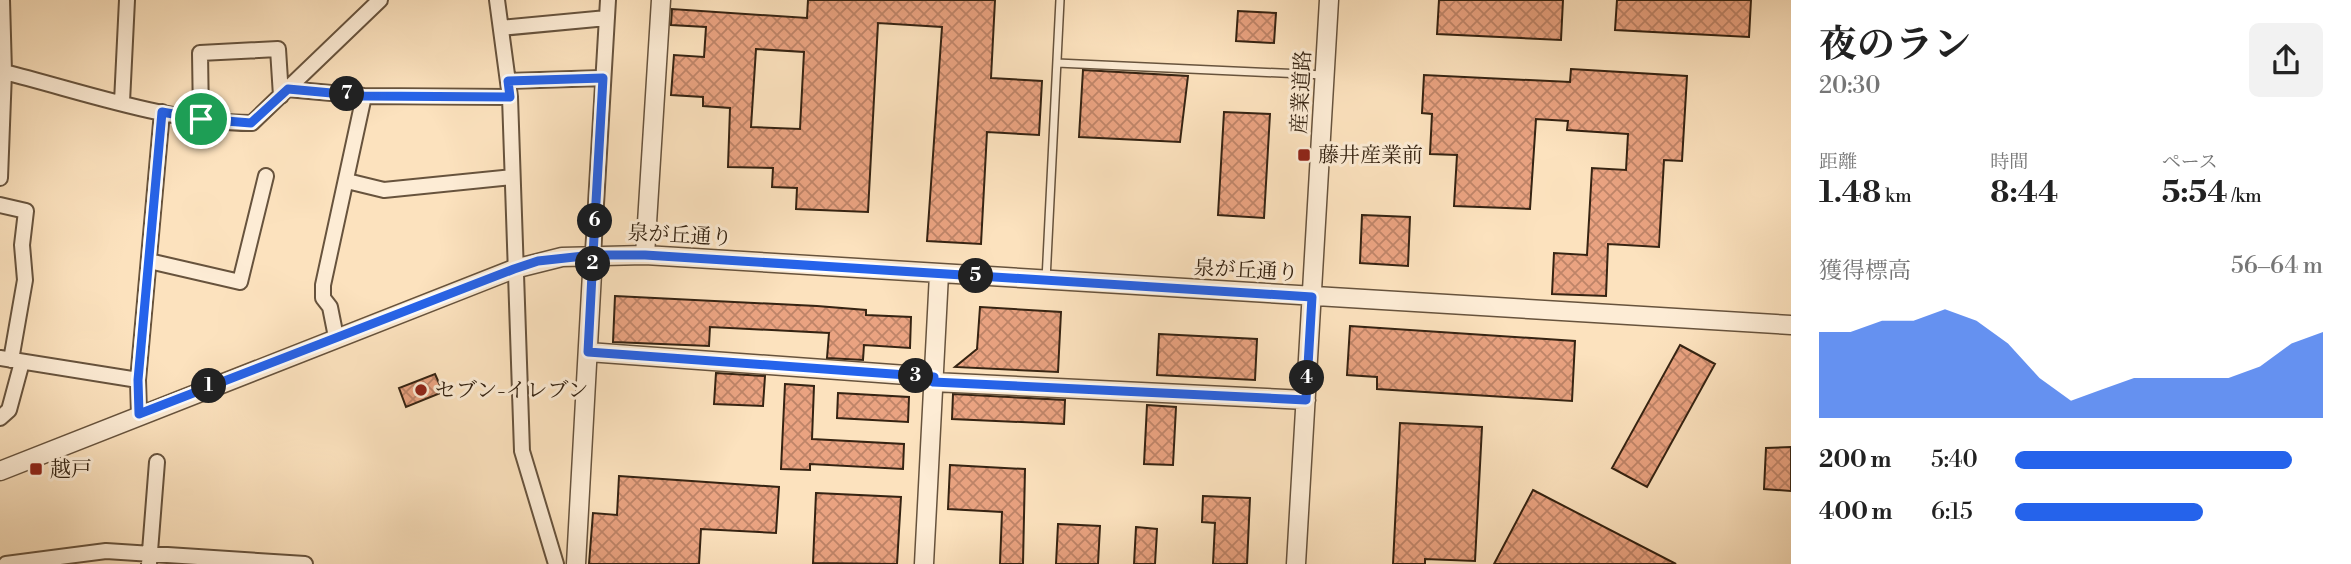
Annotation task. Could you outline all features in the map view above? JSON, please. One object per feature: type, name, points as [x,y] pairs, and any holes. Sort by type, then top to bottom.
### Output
[{"type":"street","points":[[0,178],[4,72],[2,0]]},
{"type":"street","points":[[122,102],[127,0]]},
{"type":"street","points":[[4,72],[162,112],[201,119],[251,123],[380,0]]},
{"type":"street","points":[[497,0],[510,97],[514,269],[523,451],[556,564]]},
{"type":"street","points":[[576,564],[608,0]]},
{"type":"street","points":[[645,255],[661,0]]},
{"type":"street","name":"産業道路","points":[[1296,564],[1329,0]]},
{"type":"street","points":[[501,28],[607,18]]},
{"type":"street","points":[[201,119],[200,53],[278,49],[284,92]]},
{"type":"street","points":[[508,81],[603,78]]},
{"type":"street","points":[[284,92],[364,96],[510,97]]},
{"type":"street","points":[[336,337],[330,307],[323,298],[323,285],[364,96]]},
{"type":"street","points":[[139,414],[138,380],[162,112]]},
{"type":"street","points":[[149,261],[240,282],[266,176]]},
{"type":"street","points":[[347,181],[384,190],[512,177]]},
{"type":"street","points":[[0,205],[26,211],[22,245],[25,280],[11,360],[9,410],[0,418]]},
{"type":"street","name":"泉が丘通り","points":[[0,471],[139,414],[514,269],[538,261],[593,255],[645,255],[1791,325]]},
{"type":"street","points":[[924,564],[939,274]]},
{"type":"street","points":[[588,352],[934,379],[1306,400]]},
{"type":"street","points":[[11,360],[138,380]]},
{"type":"street","points":[[150,559],[157,462]]},
{"type":"street","points":[[6,564],[106,551],[150,559],[305,564]]},
{"type":"lane","points":[[1046,281],[1060,0]]},
{"type":"lane","points":[[1057,63],[1325,75]]},
{"type":"building","points":[[808,0],[995,0],[991,78],[1042,81],[1039,135],[987,132],[981,244],[927,241],[942,27],[878,23],[868,212],[796,209],[797,188],[772,187],[773,168],[728,167],[730,108],[703,106],[703,97],[671,95],[674,55],[704,57],[706,27],[671,25],[672,9],[807,18]],"holes":[[[756,49],[804,52],[800,129],[751,127]]]},
{"type":"building","points":[[1439,0],[1563,0],[1561,40],[1437,34]]},
{"type":"building","points":[[1617,0],[1751,0],[1749,37],[1615,30]]},
{"type":"building","points":[[1238,11],[1276,13],[1274,43],[1236,41]]},
{"type":"building","points":[[1571,69],[1687,76],[1682,161],[1664,160],[1659,247],[1608,244],[1606,296],[1552,294],[1554,253],[1587,255],[1592,168],[1626,170],[1628,134],[1567,130],[1568,121],[1536,119],[1530,209],[1454,206],[1457,155],[1430,154],[1432,114],[1422,113],[1424,75],[1570,82]]},
{"type":"building","points":[[1083,70],[1188,76],[1180,142],[1079,137]]},
{"type":"building","points":[[1224,112],[1270,114],[1264,218],[1218,215]]},
{"type":"building","points":[[1362,215],[1410,217],[1408,266],[1360,263]]},
{"type":"building","points":[[615,296],[817,306],[866,310],[866,315],[911,317],[910,348],[864,345],[863,360],[827,358],[829,333],[710,327],[709,346],[613,342]]},
{"type":"building","points":[[980,307],[1061,312],[1058,372],[955,367],[977,349]]},
{"type":"building","points":[[1350,326],[1575,341],[1572,401],[1377,389],[1377,377],[1347,375]]},
{"type":"building","points":[[1159,334],[1257,339],[1255,380],[1157,375]]},
{"type":"building","points":[[1680,345],[1715,364],[1647,487],[1612,468]]},
{"type":"building","points":[[716,373],[765,376],[763,406],[714,404]]},
{"type":"building","name":"セブン-イレブン","points":[[435,374],[443,392],[406,407],[399,388]]},
{"type":"building","points":[[785,384],[814,386],[812,439],[904,444],[903,469],[810,464],[810,470],[781,469]]},
{"type":"building","points":[[838,393],[909,397],[908,422],[837,418]]},
{"type":"building","points":[[953,394],[1065,400],[1064,424],[952,419]]},
{"type":"building","points":[[1147,405],[1176,407],[1173,465],[1144,464]]},
{"type":"building","points":[[1400,423],[1482,427],[1475,561],[1425,559],[1425,564],[1393,564]]},
{"type":"building","points":[[1791,447],[1791,491],[1764,489],[1766,448]]},
{"type":"building","points":[[950,465],[1025,469],[1023,564],[1000,564],[1002,512],[948,509]]},
{"type":"building","points":[[619,476],[779,487],[776,533],[701,529],[699,564],[589,564],[593,513],[617,515]]},
{"type":"building","points":[[1533,490],[1676,564],[1494,564]]},
{"type":"building","points":[[816,493],[901,497],[897,564],[813,563]]},
{"type":"building","points":[[1203,496],[1250,498],[1247,564],[1213,564],[1215,523],[1202,522]]},
{"type":"building","points":[[1058,524],[1100,526],[1098,564],[1056,564]]},
{"type":"building","points":[[1136,527],[1157,529],[1155,564],[1134,564]]},
{"type":"place","name":"藤井産業前","points":[[1304,155]]},
{"type":"place","name":"セブン-イレブン","points":[[421,390]]},
{"type":"place","name":"越戸","points":[[36,469]]},
{"type":"route","points":[[201,119],[162,112],[138,380],[139,414],[514,269],[538,261],[593,255],[588,352],[934,377],[933,382],[1306,400],[1312,297],[645,255],[593,255],[603,78],[508,81],[510,97],[364,96],[288,89],[251,123],[201,119]]}]
